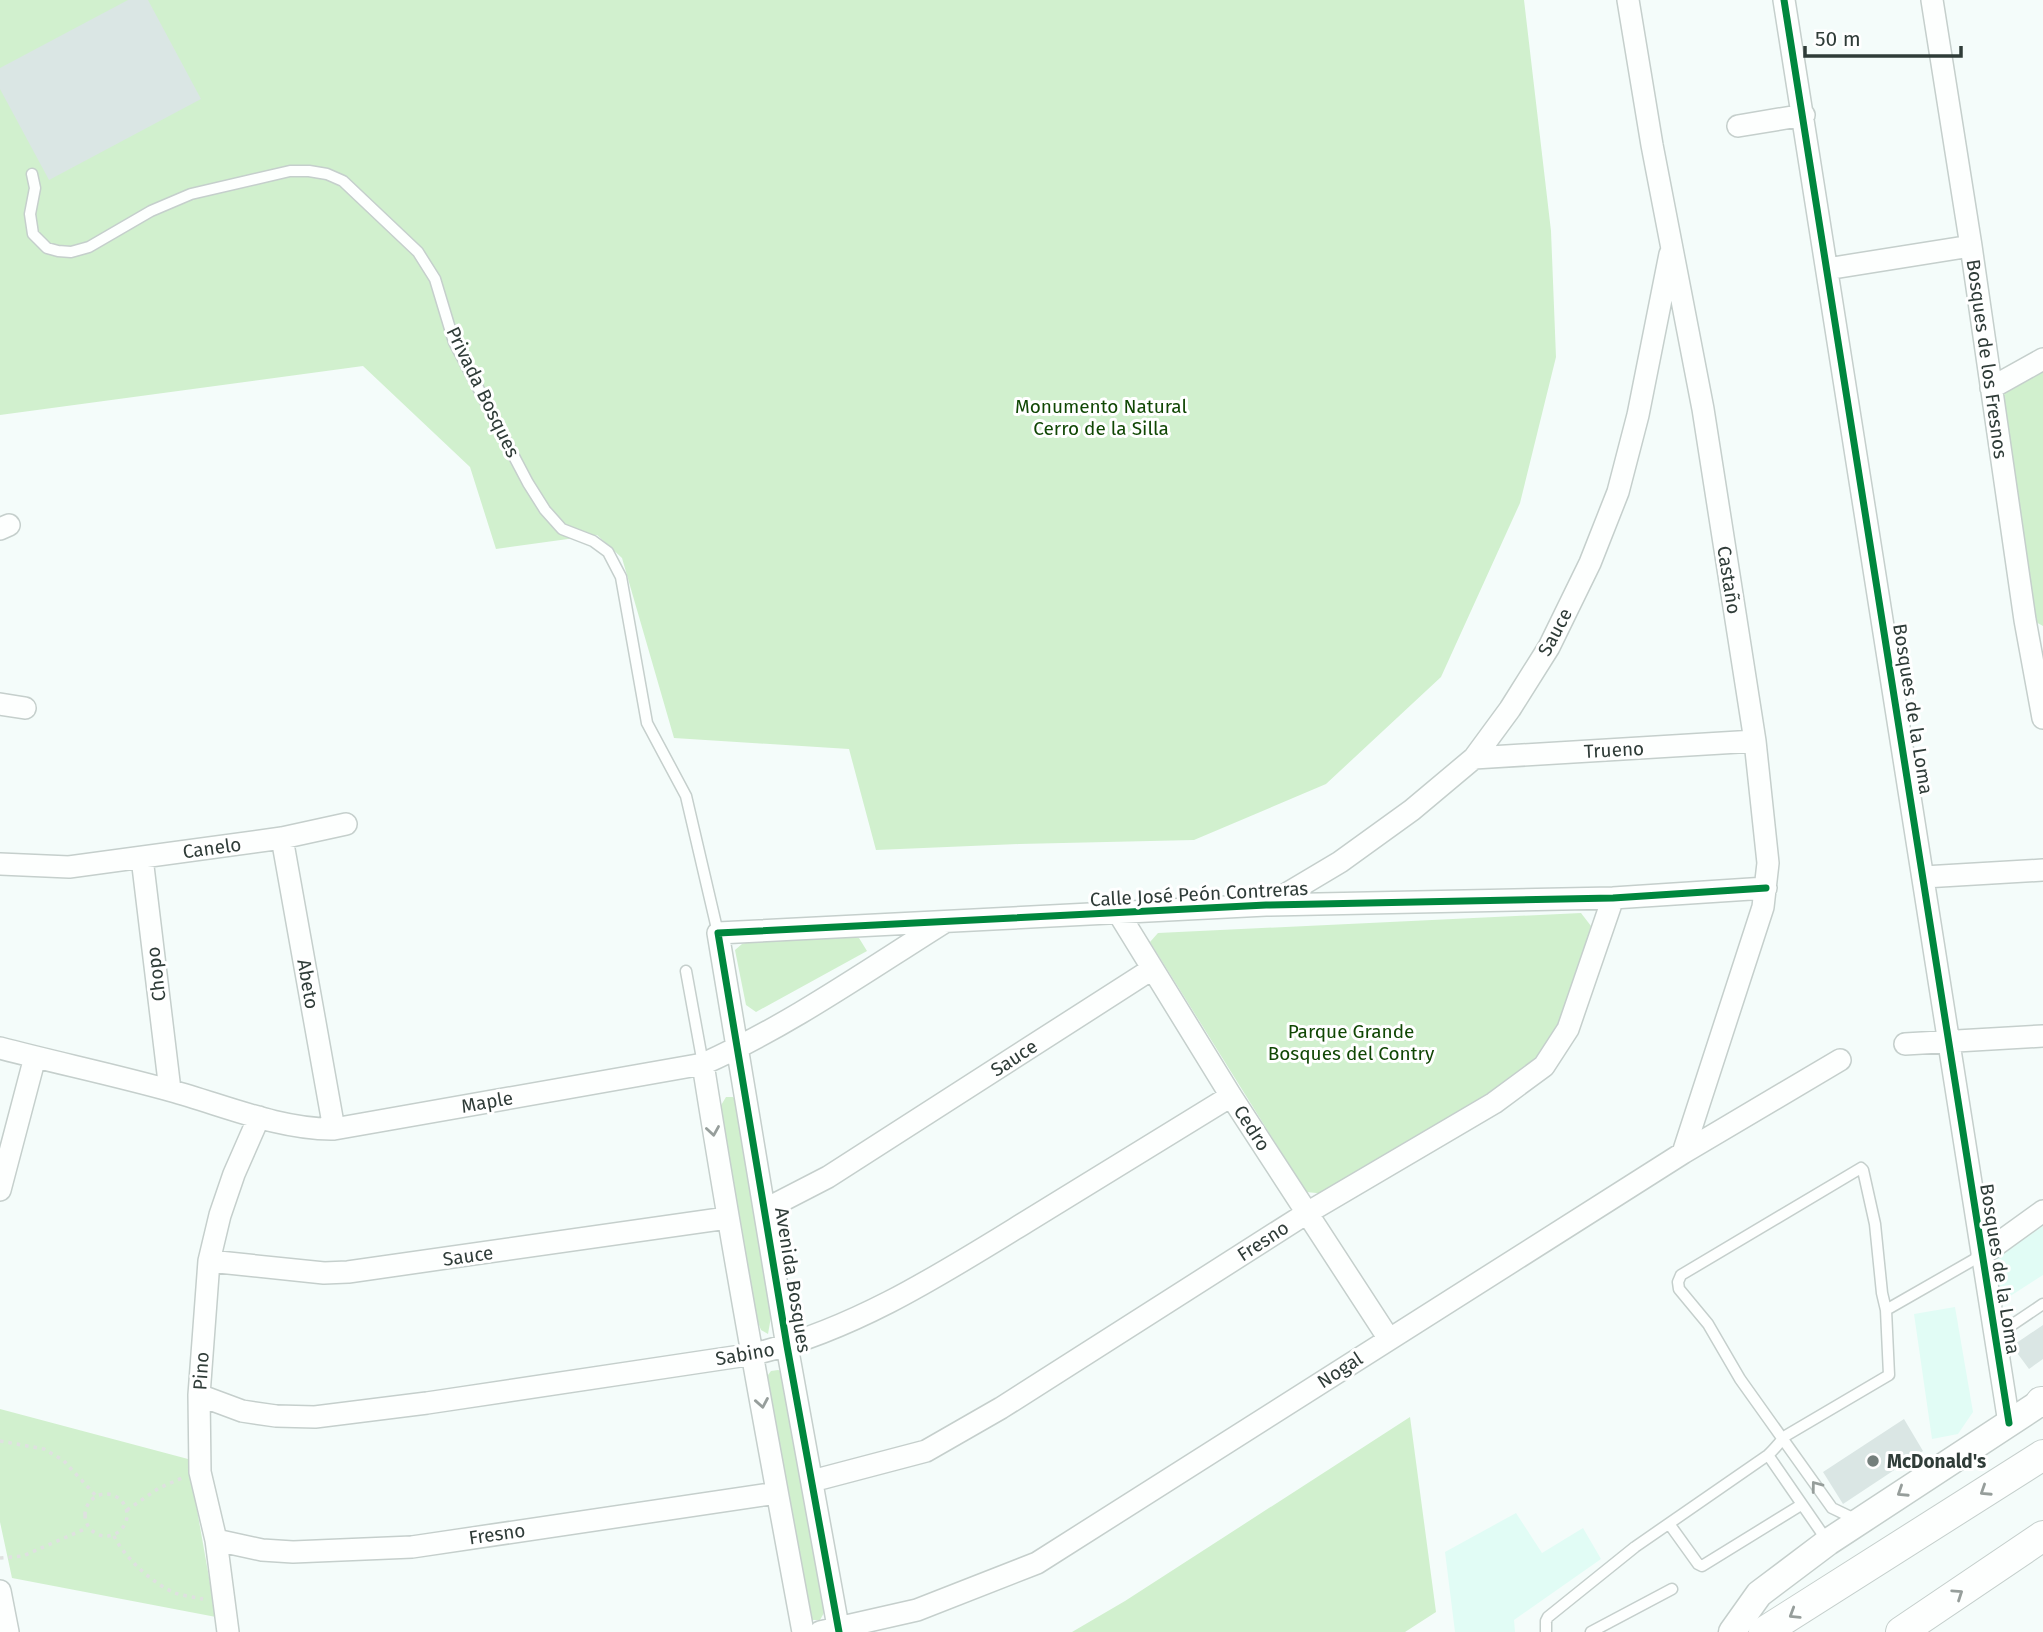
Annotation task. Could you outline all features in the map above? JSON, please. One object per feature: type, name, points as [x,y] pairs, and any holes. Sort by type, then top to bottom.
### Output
[{"type":"main road","points":[[1765,1632],[2043,1455]]},
{"type":"main road","points":[[1901,1632],[2043,1536]]},
{"type":"street","name":"Castaño","points":[[1628,0],[1652,145],[1703,409],[1755,741],[1767,854],[1766,888],[1756,931],[1683,1153]]},
{"type":"street","name":"Bosques de la Loma","points":[[1784,0],[2009,1423]]},
{"type":"street","name":"Bosques de los Fresnos","points":[[1932,0],[2025,620],[2043,718]]},
{"type":"street","points":[[1738,126],[1804,115]]},
{"type":"street","name":"Sauce","points":[[1266,905],[1340,862],[1412,810],[1474,758],[1510,709],[1549,647],[1590,563],[1618,492],[1638,415],[1672,245]]},
{"type":"street","points":[[1827,269],[1971,246]]},
{"type":"street","points":[[1991,388],[2043,359]]},
{"type":"street","points":[[0,704],[25,708]]},
{"type":"street","name":"Trueno","points":[[1474,758],[1755,741]]},
{"type":"street","name":"Canelo","points":[[0,864],[69,867],[282,838],[346,824]]},
{"type":"street","name":"Abeto","points":[[282,838],[334,1129]]},
{"type":"street","name":"Chopo","points":[[142,858],[170,1090]]},
{"type":"street","points":[[1924,877],[2043,870]]},
{"type":"street","name":"Calle José Peón Contreras","points":[[718,933],[1266,905],[1613,898],[1766,888]]},
{"type":"street","name":"Fresno","points":[[812,1481],[926,1451],[1002,1408],[1307,1213],[1494,1103],[1544,1066],[1568,1029],[1613,898]]},
{"type":"street","name":"Cedro","points":[[1119,914],[1231,1096],[1389,1339]]},
{"type":"street","name":"Maple","points":[[0,1048],[170,1090],[259,1117],[320,1129],[334,1129],[703,1064],[738,1048],[815,1004],[945,921]]},
{"type":"street","name":"Avenida Bosques","points":[[718,933],[812,1481],[832,1631]]},
{"type":"street","name":"Sauce","points":[[766,1209],[828,1177],[1152,969]]},
{"type":"street","points":[[1905,1044],[2043,1035]]},
{"type":"street","points":[[0,1190],[35,1057]]},
{"type":"street","name":"Nogal","points":[[832,1631],[917,1611],[1037,1563],[1683,1153],[1840,1059]]},
{"type":"street","points":[[703,1064],[727,1218],[754,1353],[803,1632]]},
{"type":"street","name":"Sabino","points":[[199,1395],[242,1411],[315,1418],[427,1404],[787,1346],[875,1311],[942,1275],[1231,1096]]},
{"type":"street","name":"Pino","points":[[228,1632],[216,1541],[200,1472],[199,1395],[209,1261],[220,1215],[234,1174],[259,1117]]},
{"type":"street","points":[[1982,1255],[2043,1211]]},
{"type":"street","name":"Sauce","points":[[209,1261],[324,1273],[348,1272],[727,1218]]},
{"type":"street","points":[[1732,1632],[1759,1594],[1828,1542],[2042,1401]]},
{"type":"street","name":"Fresno","points":[[216,1541],[262,1550],[293,1552],[412,1547],[777,1493]]},
{"type":"street","points":[[0,1591],[8,1632]]},
{"type":"lane","name":"Privada Bosques","points":[[32,174],[35,188],[30,214],[33,234],[47,248],[58,251],[89,247],[151,211],[191,194],[290,171],[309,171],[327,174],[343,181],[418,252],[435,279],[454,342],[528,483],[545,510],[562,529],[593,541],[608,552],[621,578],[647,723],[685,796],[718,933]]},
{"type":"lane","points":[[686,971],[703,1064]]},
{"type":"lane","points":[[1546,1632],[1548,1617],[1636,1547],[1768,1455],[1782,1441],[1787,1435],[1889,1376],[1886,1310],[1875,1224],[1861,1168],[1679,1278],[1679,1289],[1708,1324],[1740,1380],[1782,1441],[1832,1508],[1859,1520]]},
{"type":"lane","points":[[1886,1310],[1982,1255]]},
{"type":"lane","points":[[1994,1337],[2043,1304]]},
{"type":"lane","points":[[1768,1455],[1828,1542]]},
{"type":"lane","points":[[1670,1525],[1702,1566],[1801,1505]]},
{"type":"lane","points":[[1591,1632],[1672,1589]]},
{"type":"path","points":[[0,1441],[44,1449],[63,1460],[97,1497]]},
{"type":"path","points":[[127,1510],[167,1483],[200,1472]]},
{"type":"path","points":[[105,1493],[119,1498],[127,1510],[125,1525],[114,1536],[99,1536],[87,1528],[84,1513],[91,1499],[105,1493]]},
{"type":"path","points":[[0,1558],[23,1556],[87,1528]]},
{"type":"path","points":[[114,1536],[128,1559],[175,1593],[224,1603]]},
{"type":"shaded area","points":[[2043,1226],[2043,1275],[2001,1302],[1994,1259]]},
{"type":"shaded area","points":[[1955,1307],[1973,1412],[1958,1434],[1932,1439],[1914,1314]]},
{"type":"shaded area","points":[[1516,1513],[1542,1553],[1583,1528],[1601,1559],[1514,1620],[1515,1632],[1455,1632],[1445,1552]]},
{"type":"green space","name":"Monumento Natural Cerro de la Silla","points":[[0,0],[1524,0],[1551,231],[1556,357],[1520,503],[1441,677],[1326,784],[1194,840],[876,850],[849,749],[674,738],[622,558],[597,535],[496,549],[470,467],[363,366],[0,415]]},
{"type":"green space","points":[[2043,358],[2043,626],[2030,619],[1994,391]]},
{"type":"green space","name":"Parque Grande Bosques del Contry","points":[[1581,913],[1591,926],[1561,1024],[1533,1063],[1498,1089],[1327,1194],[1306,1192],[1150,942],[1158,933]]},
{"type":"green space","points":[[766,937],[859,938],[867,951],[756,1012],[746,1005],[735,950],[742,944]]},
{"type":"green space","points":[[726,1097],[733,1097],[739,1104],[772,1311],[768,1334],[761,1330],[756,1317],[720,1107]]},
{"type":"green space","points":[[771,1371],[784,1372],[825,1611],[820,1620],[811,1620],[765,1379]]},
{"type":"green space","points":[[0,1409],[188,1459],[216,1617],[12,1578],[0,1522]]},
{"type":"green space","points":[[1410,1417],[1436,1612],[1405,1632],[1072,1632],[1125,1601]]},
{"type":"building","points":[[128,0],[148,0],[201,99],[49,180],[0,89],[0,68]]},
{"type":"building","points":[[2043,1325],[2043,1359],[2029,1369],[2012,1346]]},
{"type":"building","name":"McDonald's","points":[[1904,1419],[1923,1451],[1843,1504],[1823,1472]]},
{"type":"cycle path","points":[[1784,0],[2009,1423]]},
{"type":"cycle path","points":[[839,1632],[787,1346],[718,933],[1266,905],[1613,898],[1766,888]]},
{"type":"place","name":"McDonald's","points":[[1873,1461]]}]
